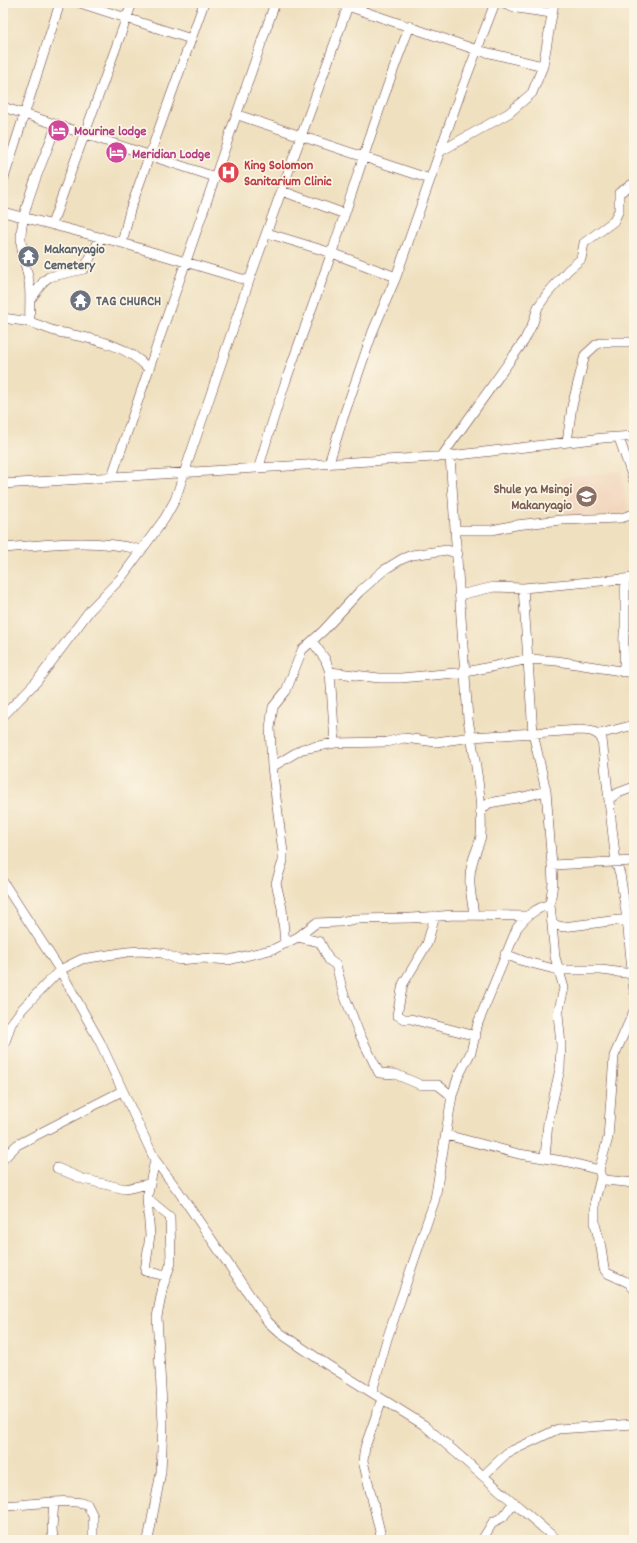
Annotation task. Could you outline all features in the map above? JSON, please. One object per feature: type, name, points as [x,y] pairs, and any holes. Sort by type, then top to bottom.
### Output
[{"type":"street","points":[[3,181],[60,3]]},
{"type":"street","points":[[80,3],[191,39]]},
{"type":"street","points":[[52,224],[132,3]]},
{"type":"street","points":[[122,243],[130,210],[204,3]]},
{"type":"street","points":[[112,476],[215,177],[238,115],[275,3]]},
{"type":"street","points":[[329,463],[373,331],[396,277],[440,151],[495,3]]},
{"type":"street","points":[[504,3],[517,8],[551,13]]},
{"type":"street","points":[[440,151],[491,124],[532,93],[543,66],[551,13],[554,3]]},
{"type":"street","points":[[3,716],[37,681],[90,610],[121,578],[171,508],[186,472],[249,281],[301,137],[344,5],[410,26],[477,50],[543,66]]},
{"type":"street","points":[[259,467],[269,431],[332,253],[390,78],[410,26]]},
{"type":"street","points":[[3,107],[86,133],[215,177]]},
{"type":"street","points":[[238,115],[430,179]]},
{"type":"street","points":[[30,322],[29,281],[25,268],[21,239],[24,216],[57,124]]},
{"type":"street","points":[[474,915],[470,889],[471,866],[481,835],[480,811],[472,737],[468,719],[456,530],[446,456],[524,341],[533,324],[538,307],[568,270],[581,259],[584,243],[614,221],[618,210],[619,193],[634,183]]},
{"type":"street","points":[[282,191],[344,214]]},
{"type":"street","points":[[3,212],[24,216],[101,237],[249,281]]},
{"type":"street","points":[[267,233],[332,253],[396,277]]},
{"type":"street","points":[[30,300],[44,281],[49,277],[84,269],[101,237]]},
{"type":"street","points":[[3,318],[30,322],[58,332],[76,334],[120,348],[140,359],[149,368]]},
{"type":"street","points":[[568,442],[572,406],[585,355],[597,344],[603,342],[634,342]]},
{"type":"street","points":[[3,484],[446,456],[634,436]]},
{"type":"street","points":[[620,441],[634,481]]},
{"type":"street","points":[[456,530],[492,530],[516,525],[561,520],[621,518],[634,514]]},
{"type":"street","points":[[3,548],[94,542],[120,544],[142,550]]},
{"type":"street","points":[[285,944],[282,908],[276,883],[283,861],[283,852],[272,767],[270,728],[273,707],[286,691],[302,650],[359,592],[384,570],[412,555],[447,550],[458,554]]},
{"type":"street","points":[[459,595],[494,587],[523,588],[551,584],[629,579],[625,628],[623,635],[625,662],[622,672]]},
{"type":"street","points":[[523,588],[533,733],[546,791],[553,882],[550,904],[555,957],[564,988],[558,1014],[561,1045],[560,1069],[548,1122],[545,1158]]},
{"type":"street","points":[[312,641],[324,659],[330,672],[335,743]]},
{"type":"street","points":[[330,672],[379,678],[466,672],[529,659],[557,661],[634,673]]},
{"type":"street","points":[[599,734],[634,725]]},
{"type":"street","points":[[272,767],[302,749],[335,743],[387,742],[404,738],[436,742],[472,737],[580,730],[593,731],[599,734],[602,739],[616,863],[620,874],[627,919],[634,991]]},
{"type":"street","points":[[607,783],[618,793]]},
{"type":"street","points":[[609,800],[618,793],[634,787]]},
{"type":"street","points":[[480,811],[488,803],[523,797],[546,791]]},
{"type":"street","points":[[552,866],[634,861]]},
{"type":"street","points":[[3,882],[60,970],[100,1042],[155,1160],[179,1192],[268,1322],[280,1334],[424,1425],[557,1540]]},
{"type":"street","points":[[372,1392],[387,1339],[435,1199],[452,1096],[458,1077],[471,1052],[478,1023],[505,954],[517,928],[526,916],[537,908],[550,904]]},
{"type":"street","points":[[3,1048],[11,1024],[23,1008],[60,970],[82,959],[126,952],[162,953],[179,960],[202,958],[229,960],[274,949],[298,937],[316,923],[340,922],[355,919],[435,916],[526,916]]},
{"type":"street","points":[[435,916],[427,944],[403,984],[397,1015],[404,1019],[427,1022],[476,1036]]},
{"type":"street","points":[[552,924],[562,927],[627,919]]},
{"type":"street","points":[[298,937],[320,942],[328,960],[336,965],[343,992],[357,1027],[379,1073],[395,1074],[421,1085],[438,1085],[452,1096]]},
{"type":"street","points":[[505,954],[523,961],[558,970],[601,970],[633,974]]},
{"type":"street","points":[[634,1011],[614,1056],[608,1138],[595,1201],[595,1224],[601,1247],[604,1269],[607,1273],[629,1283],[634,1289]]},
{"type":"street","points":[[3,1159],[17,1145],[122,1091]]},
{"type":"street","points":[[446,1135],[519,1154],[545,1158],[600,1173],[605,1180],[634,1183]]},
{"type":"street","points":[[155,1160],[147,1198],[150,1235],[145,1271],[167,1276]]},
{"type":"street","points":[[57,1168],[83,1179],[120,1188],[129,1188],[149,1184]]},
{"type":"street","points":[[147,1198],[170,1216],[171,1263],[157,1317],[163,1423],[161,1472],[148,1540]]},
{"type":"street","points":[[382,1399],[365,1447],[362,1462],[382,1540]]},
{"type":"street","points":[[483,1476],[507,1453],[558,1429],[634,1424]]},
{"type":"street","points":[[3,1506],[54,1502],[87,1504],[93,1516],[93,1540]]},
{"type":"street","points":[[53,1540],[52,1528],[54,1502]]},
{"type":"street","points":[[482,1540],[493,1522],[503,1517],[514,1502]]},
{"type":"shaded area","points":[[622,471],[627,512],[566,519],[561,478]]},
{"type":"place","name":"Mourine lodge","points":[[58,130]]},
{"type":"place","name":"Meridian Lodge","points":[[116,153]]},
{"type":"place","name":"King Solomon Sanitarium Clinic","points":[[228,172]]},
{"type":"place","name":"Makanyagio Cemetery","points":[[28,256]]},
{"type":"place","name":"TAG CHURCH","points":[[81,300]]},
{"type":"place","name":"Shule ya Msingi Makanyagio","points":[[587,496]]}]
